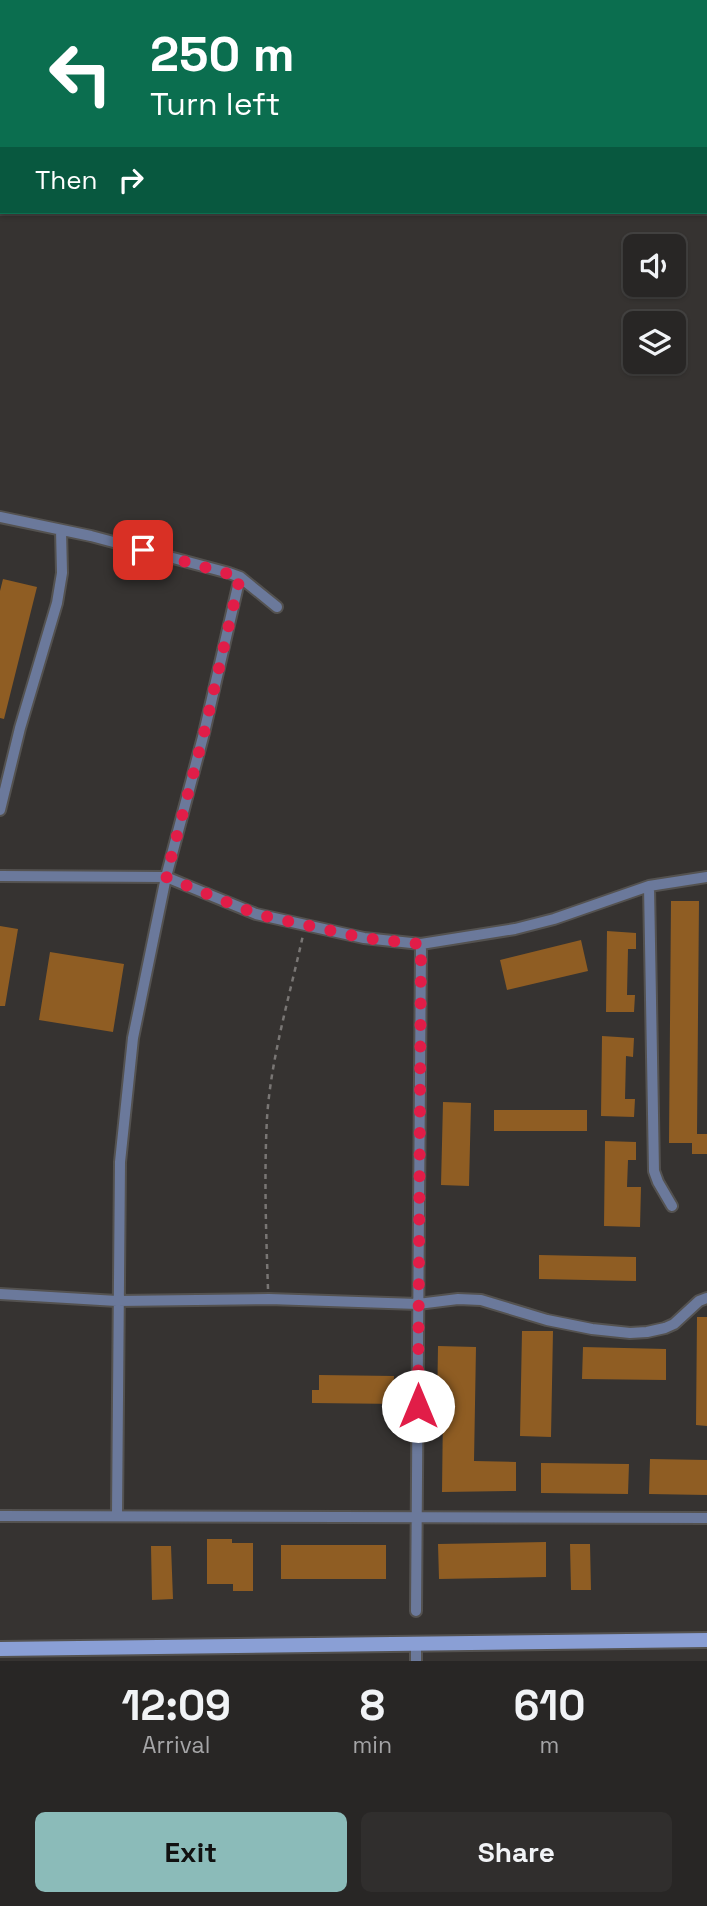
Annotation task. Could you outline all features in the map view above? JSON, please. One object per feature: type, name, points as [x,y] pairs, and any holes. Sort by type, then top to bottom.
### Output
[{"type":"main road","points":[[0,1649],[707,1640]]},
{"type":"street","points":[[0,517],[61,530],[240,577],[277,607]]},
{"type":"street","points":[[0,810],[20,728],[57,603],[62,573],[61,530]]},
{"type":"street","points":[[117,1516],[120,1162],[133,1038],[166,877],[207,720],[240,577]]},
{"type":"street","points":[[0,876],[166,877],[256,914],[364,938],[421,944],[458,940],[528,926],[649,886],[707,877]]},
{"type":"street","points":[[649,886],[654,1171],[672,1206]]},
{"type":"street","points":[[416,1611],[421,944]]},
{"type":"street","points":[[0,1294],[117,1301],[269,1298],[418,1304],[458,1299],[481,1300],[547,1320],[592,1329],[638,1333],[674,1324],[699,1301],[707,1298]]},
{"type":"street","points":[[0,1516],[707,1518]]},
{"type":"street","points":[[415,1644],[416,1661]]},
{"type":"path","points":[[269,1298],[266,1232],[267,1116],[276,1058],[306,925]]},
{"type":"building","points":[[3,579],[37,587],[4,719],[0,718],[0,591]]},
{"type":"building","points":[[671,901],[699,901],[697,1134],[707,1134],[707,1154],[692,1154],[692,1143],[669,1143]]},
{"type":"building","points":[[0,926],[18,929],[5,1006],[0,1006]]},
{"type":"building","points":[[607,931],[636,933],[636,949],[628,949],[627,995],[635,995],[634,1012],[606,1012]]},
{"type":"building","points":[[581,940],[588,971],[507,990],[500,960]]},
{"type":"building","points":[[50,952],[124,964],[113,1032],[39,1020]]},
{"type":"building","points":[[602,1036],[634,1038],[633,1057],[626,1056],[625,1099],[635,1099],[634,1117],[601,1116]]},
{"type":"building","points":[[443,1102],[471,1103],[469,1186],[441,1185]]},
{"type":"building","points":[[494,1110],[587,1110],[587,1131],[494,1131]]},
{"type":"building","points":[[605,1141],[636,1142],[636,1160],[628,1160],[627,1187],[641,1187],[640,1227],[604,1226]]},
{"type":"building","points":[[539,1255],[636,1257],[636,1281],[539,1279]]},
{"type":"building","points":[[697,1317],[707,1317],[707,1426],[696,1425]]},
{"type":"building","points":[[522,1331],[553,1331],[551,1437],[520,1436]]},
{"type":"building","points":[[438,1346],[476,1347],[474,1461],[516,1462],[516,1491],[442,1492],[443,1410],[437,1410]]},
{"type":"building","points":[[583,1347],[666,1349],[666,1380],[582,1379]]},
{"type":"building","points":[[319,1375],[394,1376],[393,1392],[402,1392],[401,1404],[312,1403],[312,1390],[319,1390]]},
{"type":"building","points":[[650,1459],[707,1460],[707,1495],[649,1494]]},
{"type":"building","points":[[541,1463],[629,1464],[628,1494],[541,1493]]},
{"type":"building","points":[[207,1539],[232,1539],[232,1543],[253,1543],[253,1591],[233,1591],[233,1584],[207,1584]]},
{"type":"building","points":[[546,1542],[546,1577],[439,1579],[438,1544]]},
{"type":"building","points":[[570,1544],[590,1544],[591,1590],[571,1590]]},
{"type":"building","points":[[281,1545],[386,1545],[386,1579],[281,1579]]},
{"type":"building","points":[[151,1546],[171,1546],[173,1599],[152,1600]]},
{"type":"route","points":[[143,550],[240,577],[204,733],[166,877],[256,914],[364,938],[421,944],[418,1406]]}]
